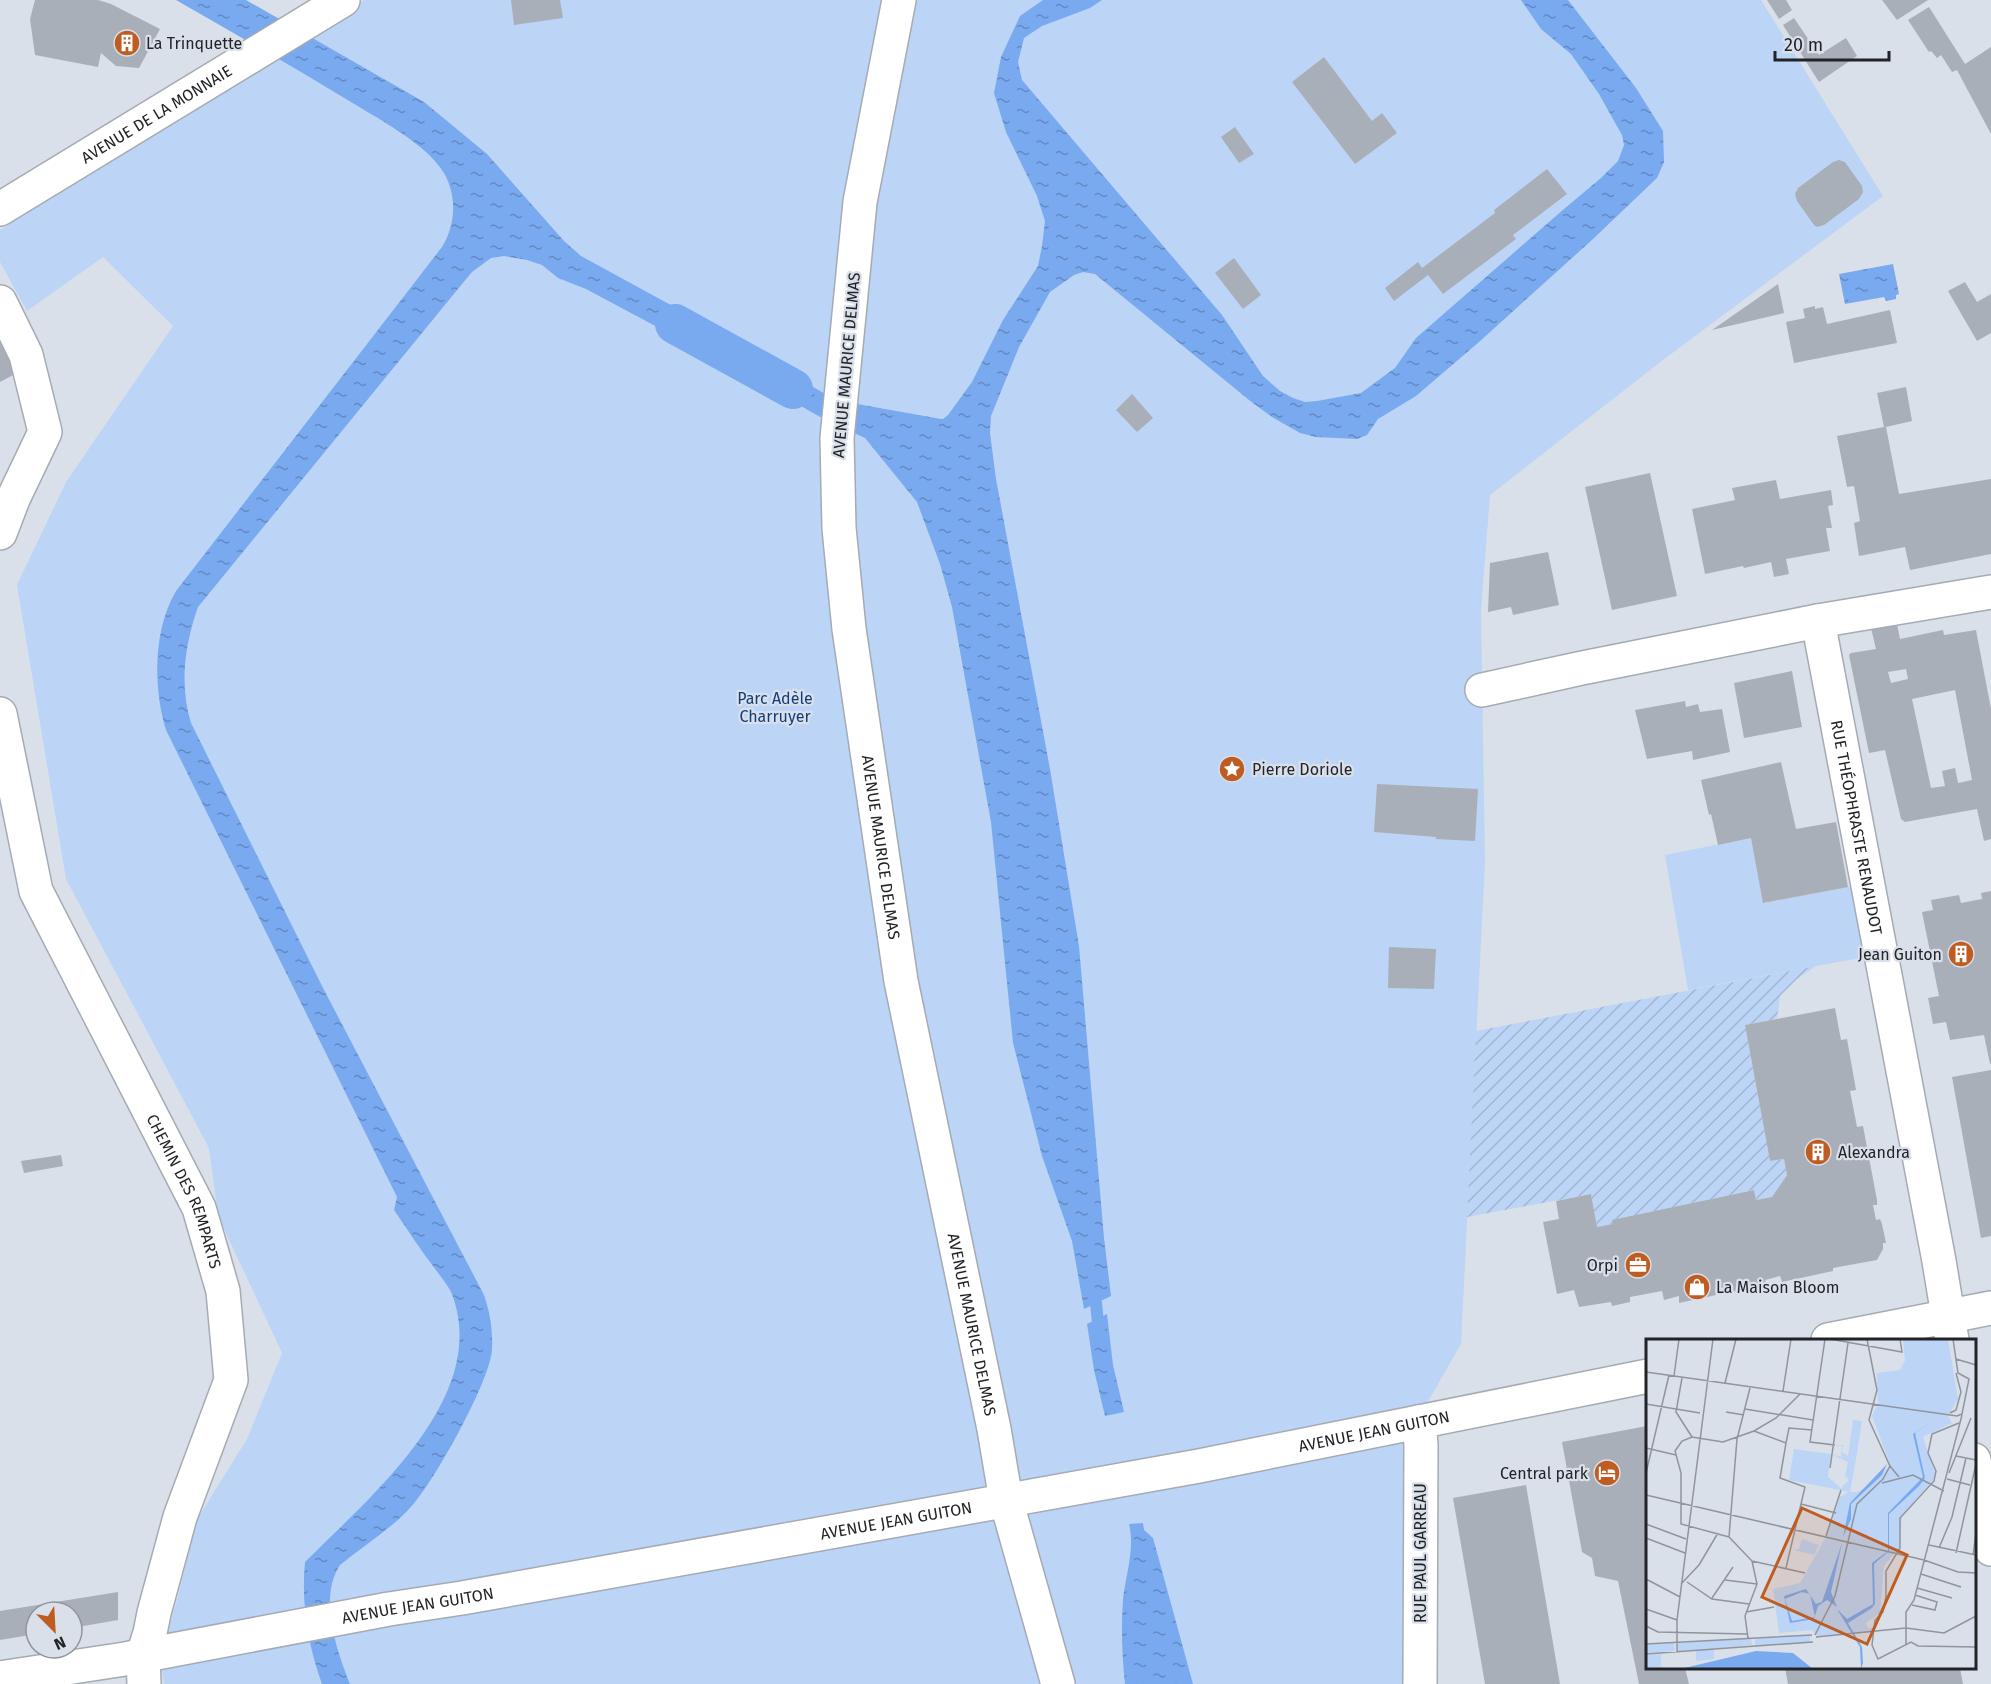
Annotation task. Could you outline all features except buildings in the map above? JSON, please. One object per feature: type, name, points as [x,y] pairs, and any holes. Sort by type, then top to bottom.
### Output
[{"type":"street","name":"AVENUE MAURICE DELMAS","points":[[899,0],[860,202],[837,438],[838,528],[849,629],[901,981],[994,1429],[1006,1500],[1058,1684]]},
{"type":"street","name":"AVENUE DE LA MONNAIE","points":[[0,209],[329,8]]},
{"type":"street","points":[[0,302],[26,355],[45,432],[13,499],[0,533]]},
{"type":"street","points":[[1482,690],[1818,621],[1991,592]]},
{"type":"street","name":"RUE THÉOPHRASTE RENAUDOT","points":[[1818,621],[1950,1328]]},
{"type":"street","name":"CHEMIN DES REMPARTS","points":[[0,714],[36,891],[199,1208],[223,1290],[231,1380],[180,1516],[154,1613],[143,1670]]},
{"type":"street","points":[[1847,1339],[1950,1328],[1991,1308]]},
{"type":"street","name":"AVENUE JEAN GUITON","points":[[0,1678],[143,1670],[241,1638],[389,1609],[496,1592],[1199,1466],[1646,1376]]},
{"type":"street","name":"RUE PAUL GARREAU","points":[[1419,1422],[1421,1446],[1420,1684]]},
{"type":"street","points":[[1976,1470],[1991,1549]]},
{"type":"green space","name":"Parc Adèle Charruyer","points":[[364,0],[1761,0],[1883,196],[1663,360],[1490,495],[1481,611],[1485,861],[1461,1344],[1406,1440],[1406,1684],[164,1684],[160,1656],[178,1597],[196,1521],[247,1439],[282,1353],[218,1216],[209,1148],[66,879],[17,585],[66,482],[173,326],[103,257],[27,311],[0,262],[0,230]]},
{"type":"green space","points":[[1751,838],[1764,903],[1867,883],[1881,954],[1688,990],[1665,855]]},
{"type":"green space","points":[[1816,966],[1797,979],[1780,996],[1777,1019],[1745,1025],[1770,1161],[1784,1159],[1787,1175],[1772,1197],[1756,1200],[1753,1190],[1613,1220],[1613,1224],[1597,1227],[1591,1194],[1467,1217],[1476,1031]]},
{"type":"water","points":[[176,0],[246,0],[424,102],[487,154],[564,241],[581,256],[733,339],[719,360],[586,289],[558,278],[542,265],[504,256],[491,258],[472,272],[462,284],[198,607],[193,621],[185,664],[185,694],[191,723],[323,988],[484,1295],[491,1322],[492,1349],[482,1384],[431,1480],[400,1518],[340,1565],[334,1578],[330,1593],[332,1624],[335,1641],[350,1684],[322,1684],[307,1624],[304,1593],[305,1562],[360,1508],[416,1444],[439,1409],[454,1373],[460,1335],[453,1297],[448,1286],[394,1210],[397,1197],[166,730],[157,677],[159,641],[168,606],[176,591],[442,247],[450,229],[453,200],[444,173],[436,162],[413,141],[325,86]]},
{"type":"water","points":[[1043,0],[1102,0],[1090,8],[1042,26],[1024,38],[1018,62],[1022,80],[1222,315],[1263,376],[1280,391],[1305,402],[1361,393],[1395,368],[1416,338],[1618,161],[1624,145],[1622,135],[1599,94],[1571,54],[1541,29],[1521,0],[1568,0],[1636,88],[1663,131],[1664,162],[1657,178],[1479,342],[1416,396],[1378,419],[1367,435],[1357,439],[1316,437],[1300,433],[1272,417],[1095,274],[1083,272],[1074,275],[1050,292],[1019,347],[991,416],[990,433],[996,479],[1050,769],[1079,946],[1111,1296],[1084,1309],[1072,1241],[1042,1156],[1013,1043],[991,822],[952,607],[940,564],[917,502],[865,438],[822,418],[739,371],[751,351],[827,395],[857,404],[941,419],[948,415],[972,382],[1003,320],[1038,266],[1045,221],[1037,196],[1006,132],[994,93],[1001,57],[1020,16]]},
{"type":"water","points":[[1893,264],[1899,294],[1896,295],[1896,299],[1886,301],[1884,297],[1845,304],[1839,274]]},
{"type":"water","points":[[1107,1314],[1113,1365],[1124,1412],[1105,1416],[1094,1370],[1087,1324]]},
{"type":"water","points":[[1143,1523],[1144,1530],[1153,1538],[1193,1684],[1125,1684],[1122,1620],[1131,1552],[1129,1524]]},
{"type":"waterway","points":[[675,324],[793,389]]},
{"type":"waterway","points":[[1096,1303],[1099,1333]]},
{"type":"place","name":"La Trinquette","points":[[127,43]]},
{"type":"place","name":"Pierre Doriole","points":[[1232,769]]},
{"type":"place","name":"Jean Guiton","points":[[1961,954]]},
{"type":"place","name":"Alexandra","points":[[1818,1152]]},
{"type":"place","name":"Orpi","points":[[1638,1265]]},
{"type":"place","name":"La Maison Bloom","points":[[1697,1287]]},
{"type":"place","name":"Central park","points":[[1607,1473]]}]
